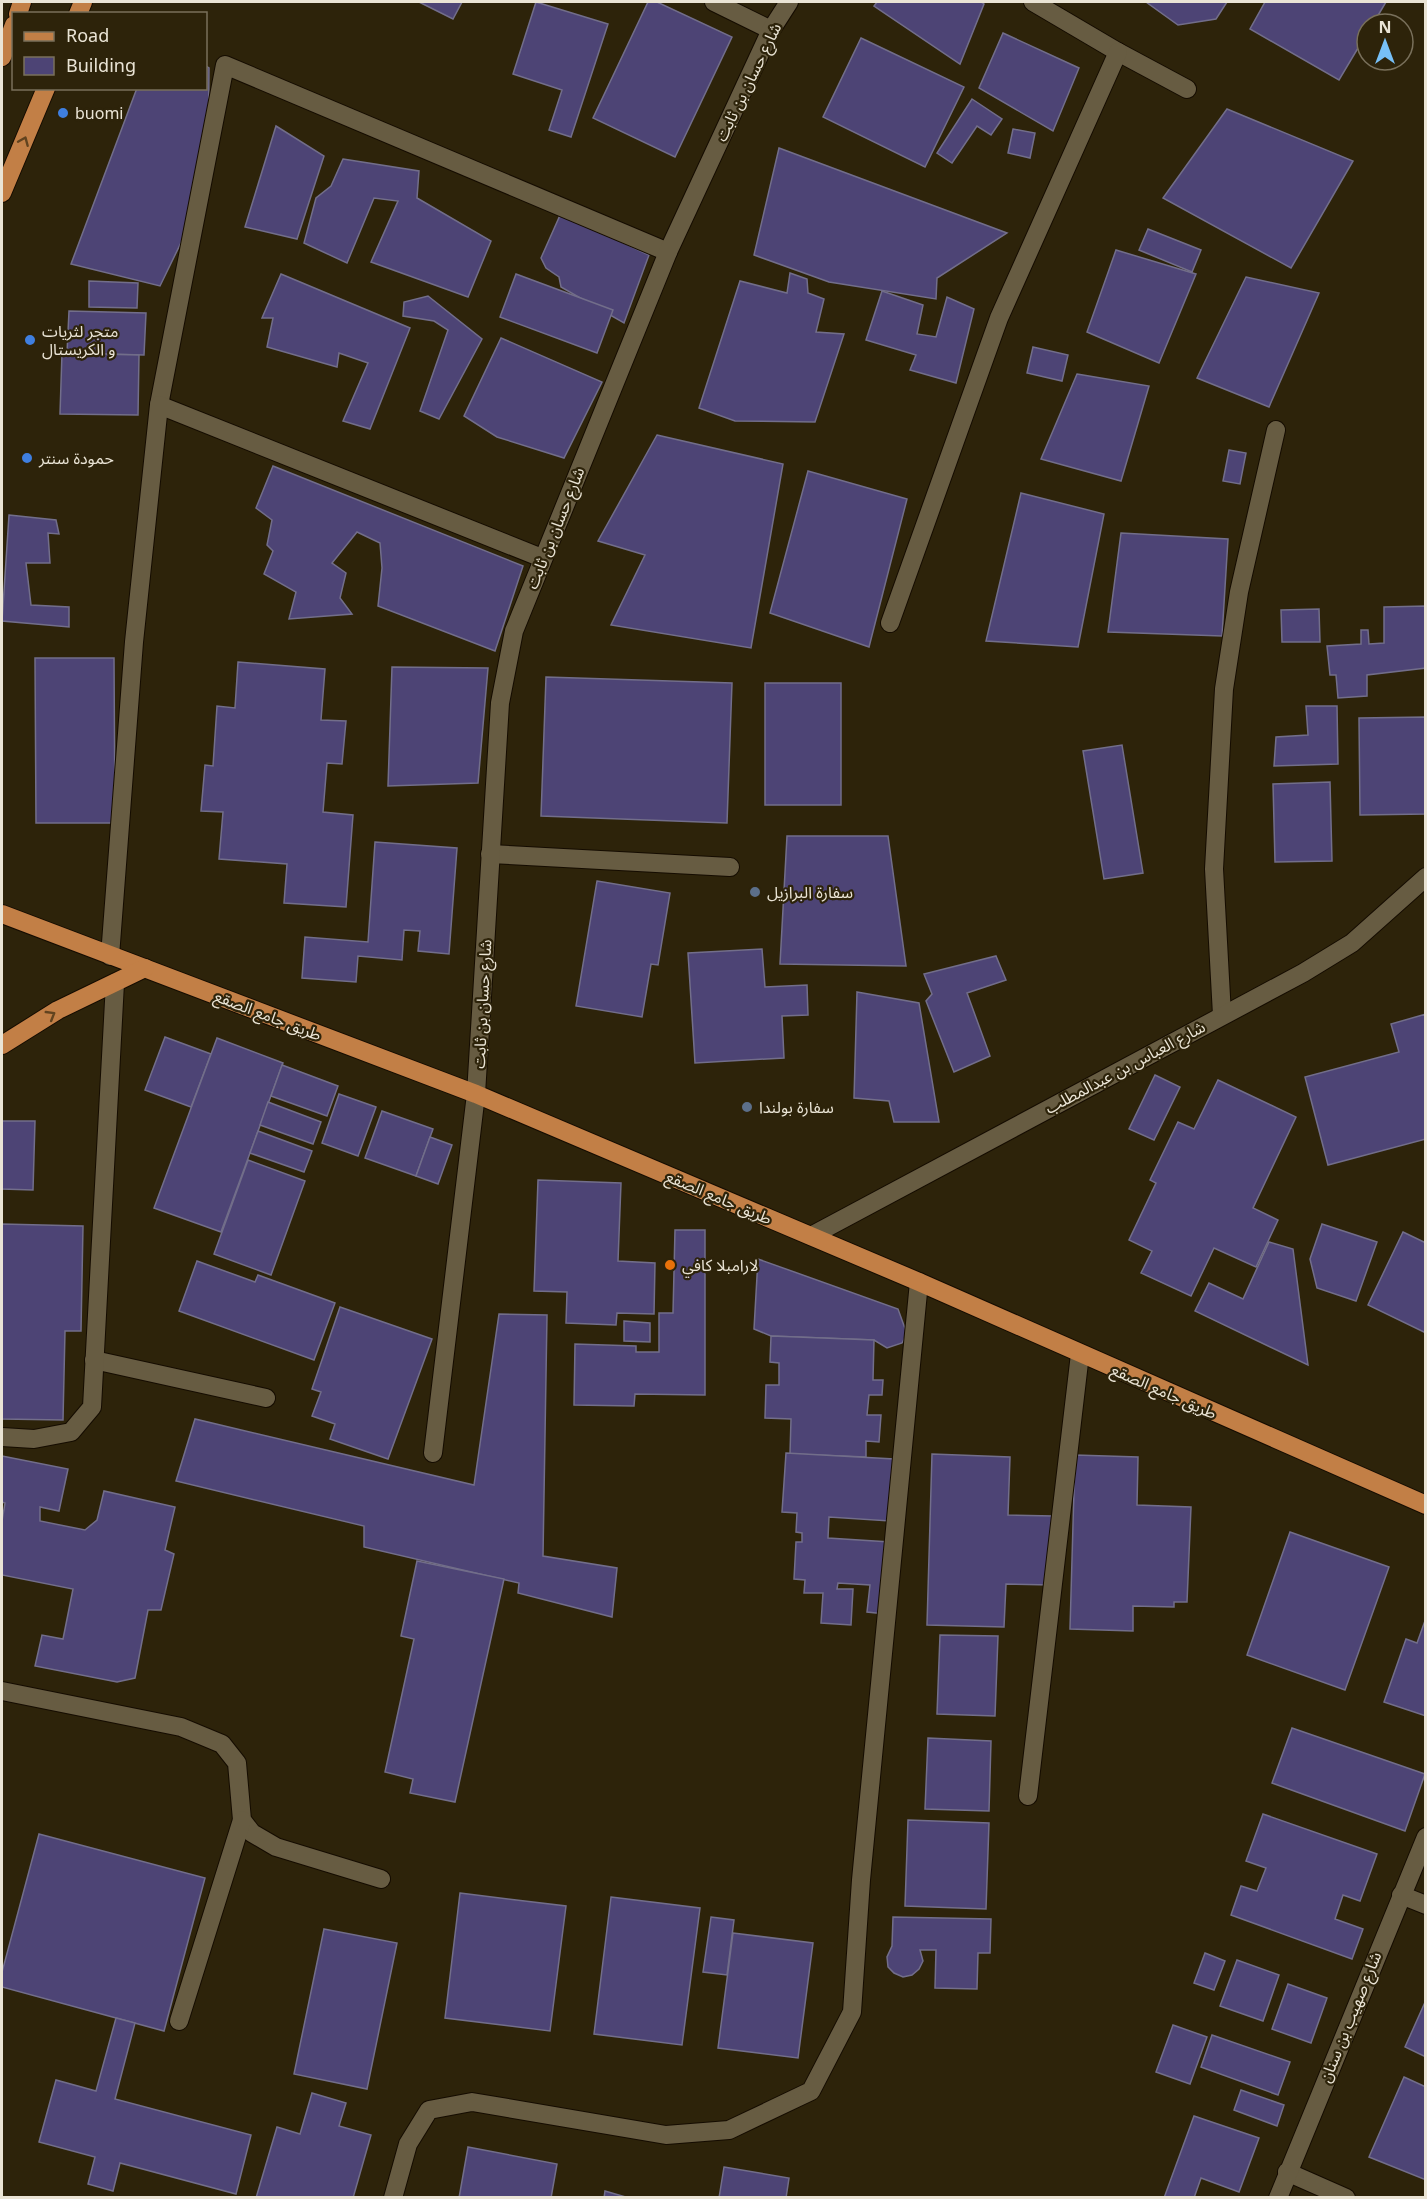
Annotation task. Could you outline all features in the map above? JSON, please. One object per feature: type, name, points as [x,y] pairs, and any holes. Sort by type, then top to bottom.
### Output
[{"type":"main road","points":[[2,57],[12,30]]},
{"type":"main road","points":[[2,193],[45,90]]},
{"type":"main road","name":"طريق جامع الصقع","points":[[2,914],[476,1094],[919,1282],[1425,1505]]},
{"type":"main road","points":[[2,1045],[58,1010],[145,968]]},
{"type":"street","points":[[714,2],[771,30]]},
{"type":"street","name":"شارع حسان بن ثابت","points":[[433,1453],[476,1094],[500,703],[514,631],[668,252],[771,30],[789,2]]},
{"type":"street","points":[[1033,2],[1118,52],[1187,88]]},
{"type":"street","points":[[890,623],[999,318],[1118,52]]},
{"type":"street","points":[[110,956],[134,642],[159,405],[225,65],[668,252]]},
{"type":"street","points":[[159,405],[542,558]]},
{"type":"street","points":[[1222,1015],[1214,869],[1224,689],[1239,592],[1276,430]]},
{"type":"street","points":[[490,854],[730,867]]},
{"type":"street","name":"شارع العباس بن عبدالمطلب","points":[[811,1236],[1304,973],[1352,943],[1425,877]]},
{"type":"street","points":[[2,1437],[34,1439],[71,1432],[92,1407],[115,983]]},
{"type":"street","points":[[393,2198],[408,2144],[429,2110],[472,2102],[666,2135],[729,2130],[811,2091],[852,2012],[861,1880],[919,1282]]},
{"type":"street","points":[[1028,1796],[1080,1354]]},
{"type":"street","points":[[94,1360],[266,1398]]},
{"type":"street","points":[[2,1691],[181,1727],[222,1744],[237,1762],[242,1820],[179,2020]]},
{"type":"street","points":[[242,1820],[252,1833],[276,1847],[381,1879]]},
{"type":"street","name":"شارع صهيب بن سنان","points":[[1278,2198],[1425,1838]]},
{"type":"street","points":[[1401,1894],[1425,1905]]},
{"type":"street","points":[[1287,2172],[1346,2198]]},
{"type":"building","points":[[419,2],[462,2],[453,19]]},
{"type":"building","points":[[536,2],[608,24],[571,137],[549,130],[562,90],[513,74]]},
{"type":"building","points":[[648,2],[657,2],[732,37],[675,157],[593,118]]},
{"type":"building","points":[[877,2],[981,2],[984,4],[960,64],[874,6]]},
{"type":"building","points":[[1146,2],[1227,2],[1216,19],[1178,25]]},
{"type":"building","points":[[1265,2],[1386,2],[1380,12],[1355,12],[1355,53],[1339,80],[1250,29]]},
{"type":"building","points":[[1003,33],[1079,68],[1053,131],[979,88]]},
{"type":"building","points":[[861,38],[964,87],[925,167],[823,117]]},
{"type":"building","points":[[207,67],[209,68],[208,187],[160,286],[71,264],[136,90],[207,90]]},
{"type":"building","points":[[972,99],[1002,119],[991,135],[977,126],[952,163],[937,153]]},
{"type":"building","points":[[1227,109],[1353,161],[1291,268],[1163,198]]},
{"type":"building","points":[[276,126],[324,156],[297,239],[245,227]]},
{"type":"building","points":[[1013,129],[1035,133],[1030,158],[1008,153]]},
{"type":"building","points":[[779,148],[1007,233],[937,278],[936,299],[829,282],[754,255]]},
{"type":"building","points":[[343,159],[419,171],[417,198],[491,241],[468,297],[371,262],[398,201],[374,198],[347,263],[304,243],[316,198],[331,186]]},
{"type":"building","points":[[561,213],[649,255],[624,323],[561,287],[559,277],[546,268],[541,258]]},
{"type":"building","points":[[1148,229],[1201,250],[1192,272],[1139,250]]},
{"type":"building","points":[[1116,250],[1196,274],[1159,363],[1087,332]]},
{"type":"building","points":[[790,273],[807,279],[808,293],[824,299],[816,332],[844,334],[815,422],[735,421],[699,408],[740,281],[787,293]]},
{"type":"building","points":[[281,274],[410,328],[370,429],[343,421],[368,363],[339,353],[337,367],[267,347],[273,318],[262,318]]},
{"type":"building","points":[[516,274],[613,310],[597,353],[500,317]]},
{"type":"building","points":[[1246,277],[1319,293],[1269,407],[1197,378]]},
{"type":"building","points":[[89,281],[138,283],[137,308],[89,307]]},
{"type":"building","points":[[882,291],[923,305],[917,334],[936,337],[947,297],[974,309],[956,383],[910,370],[916,355],[866,340]]},
{"type":"building","points":[[428,296],[482,339],[439,419],[420,411],[448,330],[434,321],[403,316],[404,302]]},
{"type":"building","points":[[69,311],[146,313],[144,355],[67,353]]},
{"type":"building","points":[[501,338],[602,382],[564,458],[497,437],[464,416]]},
{"type":"building","points":[[1033,347],[1068,355],[1062,381],[1027,373]]},
{"type":"building","points":[[62,353],[139,355],[138,415],[60,414]]},
{"type":"building","points":[[1077,374],[1149,386],[1121,481],[1041,459]]},
{"type":"building","points":[[657,435],[783,464],[751,648],[611,625],[645,555],[598,541]]},
{"type":"building","points":[[1229,450],[1246,453],[1240,484],[1223,481]]},
{"type":"building","points":[[273,466],[523,566],[495,651],[378,606],[382,568],[380,543],[357,532],[332,563],[346,573],[340,598],[352,614],[289,619],[296,592],[264,574],[273,551],[267,545],[272,520],[256,508]]},
{"type":"building","points":[[808,471],[907,499],[869,647],[770,613]]},
{"type":"building","points":[[1021,493],[1104,514],[1078,647],[986,641]]},
{"type":"building","points":[[9,515],[56,520],[59,534],[48,533],[50,563],[26,563],[31,605],[69,607],[69,627],[2,621]]},
{"type":"building","points":[[1121,533],[1228,539],[1222,636],[1108,632]]},
{"type":"building","points":[[1426,606],[1426,668],[1367,675],[1367,696],[1338,698],[1336,675],[1330,675],[1327,646],[1361,644],[1361,630],[1368,630],[1369,644],[1384,643],[1384,607]]},
{"type":"building","points":[[1319,609],[1320,642],[1282,642],[1281,610]]},
{"type":"building","points":[[35,658],[114,658],[115,823],[36,823]]},
{"type":"building","points":[[238,662],[325,669],[321,720],[346,721],[342,764],[327,763],[323,812],[353,815],[346,907],[284,903],[287,864],[219,859],[223,812],[201,811],[205,765],[213,766],[217,706],[235,708]]},
{"type":"building","points":[[392,667],[488,668],[478,783],[388,786]]},
{"type":"building","points":[[546,677],[732,683],[727,823],[541,816]]},
{"type":"building","points":[[765,683],[841,683],[841,805],[765,805]]},
{"type":"building","points":[[1306,706],[1337,706],[1338,764],[1274,766],[1276,737],[1308,735]]},
{"type":"building","points":[[1426,717],[1426,814],[1360,815],[1359,718]]},
{"type":"building","points":[[1122,745],[1143,873],[1104,879],[1083,751]]},
{"type":"building","points":[[1330,782],[1332,861],[1275,862],[1273,784]]},
{"type":"building","points":[[787,836],[888,836],[906,966],[780,964]]},
{"type":"building","points":[[375,842],[457,848],[449,954],[418,951],[420,931],[404,930],[402,960],[358,956],[356,982],[302,978],[305,937],[368,942]]},
{"type":"building","points":[[597,881],[670,893],[658,965],[651,964],[642,1017],[576,1006]]},
{"type":"building","points":[[762,949],[765,987],[807,985],[808,1015],[782,1016],[784,1058],[695,1063],[688,953]]},
{"type":"building","points":[[996,956],[1006,980],[967,993],[990,1056],[954,1072],[926,1001],[932,994],[924,974]]},
{"type":"building","points":[[857,992],[919,1003],[939,1122],[894,1122],[889,1101],[854,1098]]},
{"type":"building","points":[[1426,1014],[1426,1139],[1328,1165],[1305,1077],[1399,1052],[1391,1024]]},
{"type":"building","points":[[165,1037],[211,1054],[191,1107],[145,1090]]},
{"type":"building","points":[[217,1038],[283,1063],[221,1232],[154,1208]]},
{"type":"building","points":[[282,1065],[338,1086],[327,1116],[271,1096]]},
{"type":"building","points":[[1155,1075],[1180,1087],[1154,1140],[1129,1129]]},
{"type":"building","points":[[1218,1080],[1296,1117],[1253,1208],[1278,1220],[1256,1267],[1214,1248],[1191,1296],[1141,1273],[1152,1251],[1129,1240],[1156,1183],[1150,1180],[1178,1122],[1194,1129]]},
{"type":"building","points":[[339,1094],[376,1107],[358,1156],[322,1143]]},
{"type":"building","points":[[268,1102],[321,1122],[313,1144],[260,1125]]},
{"type":"building","points":[[382,1111],[433,1129],[416,1176],[365,1158]]},
{"type":"building","points":[[2,1121],[35,1121],[33,1190],[2,1189]]},
{"type":"building","points":[[258,1131],[312,1151],[304,1172],[250,1153]]},
{"type":"building","points":[[430,1137],[452,1145],[438,1184],[416,1176]]},
{"type":"building","points":[[248,1160],[305,1181],[271,1275],[214,1254]]},
{"type":"building","points":[[538,1180],[621,1183],[618,1261],[655,1263],[654,1314],[617,1313],[616,1325],[566,1323],[567,1292],[534,1291]]},
{"type":"building","points":[[2,1224],[83,1226],[81,1331],[65,1331],[63,1420],[2,1419]]},
{"type":"building","points":[[1322,1224],[1377,1242],[1356,1301],[1317,1288],[1310,1259]]},
{"type":"building","points":[[675,1230],[705,1230],[705,1395],[635,1394],[634,1406],[574,1405],[575,1344],[636,1346],[636,1352],[659,1352],[659,1313],[673,1313]]},
{"type":"building","points":[[1403,1232],[1426,1243],[1426,1333],[1368,1305]]},
{"type":"building","points":[[1269,1242],[1293,1249],[1308,1365],[1195,1311],[1209,1283],[1243,1299]]},
{"type":"building","points":[[758,1259],[898,1309],[907,1334],[902,1343],[887,1348],[874,1340],[771,1336],[754,1329]]},
{"type":"building","points":[[197,1261],[255,1282],[258,1275],[335,1303],[314,1360],[179,1311]]},
{"type":"building","points":[[340,1307],[432,1339],[388,1459],[330,1439],[335,1424],[312,1416],[321,1392],[312,1389]]},
{"type":"building","points":[[499,1314],[547,1315],[543,1556],[617,1568],[612,1617],[518,1593],[519,1583],[364,1547],[364,1526],[176,1481],[195,1419],[474,1485]]},
{"type":"building","points":[[624,1321],[650,1323],[650,1342],[624,1341]]},
{"type":"building","points":[[771,1336],[874,1340],[873,1380],[883,1380],[882,1395],[869,1395],[867,1415],[881,1415],[879,1442],[866,1441],[866,1457],[790,1454],[791,1419],[765,1418],[766,1385],[779,1385],[779,1363],[770,1362]]},
{"type":"building","points":[[786,1453],[894,1459],[890,1521],[829,1517],[828,1538],[890,1542],[885,1614],[867,1612],[870,1585],[838,1583],[837,1589],[853,1589],[851,1625],[821,1623],[823,1593],[804,1593],[805,1580],[794,1579],[796,1542],[802,1542],[802,1533],[796,1532],[797,1513],[782,1512]]},
{"type":"building","points":[[932,1454],[1010,1457],[1008,1515],[1053,1516],[1050,1585],[1006,1584],[1004,1627],[927,1625]]},
{"type":"building","points":[[1075,1455],[1138,1457],[1137,1505],[1191,1507],[1187,1602],[1174,1602],[1174,1607],[1133,1606],[1133,1631],[1070,1629]]},
{"type":"building","points":[[2,1456],[68,1469],[59,1511],[40,1507],[40,1521],[85,1530],[97,1520],[104,1491],[175,1507],[165,1550],[174,1554],[161,1610],[148,1610],[135,1678],[117,1682],[35,1666],[42,1635],[63,1639],[73,1589],[2,1575],[2,1521],[5,1503],[2,1502]]},
{"type":"building","points":[[1290,1532],[1389,1567],[1345,1690],[1247,1655]]},
{"type":"building","points":[[417,1561],[504,1579],[455,1802],[410,1793],[413,1779],[385,1772],[414,1639],[401,1636]]},
{"type":"building","points":[[1426,1618],[1426,1716],[1384,1702],[1406,1639],[1417,1643]]},
{"type":"building","points":[[940,1635],[998,1636],[995,1716],[937,1714]]},
{"type":"building","points":[[1292,1728],[1425,1774],[1405,1831],[1272,1783]]},
{"type":"building","points":[[928,1738],[991,1741],[989,1811],[925,1809]]},
{"type":"building","points":[[1263,1814],[1377,1854],[1360,1901],[1343,1895],[1335,1919],[1363,1929],[1352,1959],[1231,1915],[1241,1886],[1257,1891],[1266,1868],[1246,1861]]},
{"type":"building","points":[[908,1820],[989,1823],[986,1909],[905,1906]]},
{"type":"building","points":[[39,1834],[205,1878],[164,2031],[2,1987],[2,1972]]},
{"type":"building","points":[[460,1893],[566,1906],[550,2031],[445,2018]]},
{"type":"building","points":[[611,1897],[700,1908],[682,2045],[594,2034]]},
{"type":"building","points":[[711,1917],[734,1920],[727,1975],[703,1972]]},
{"type":"building","points":[[893,1917],[991,1919],[990,1953],[978,1953],[977,1989],[935,1988],[936,1950],[920,1950],[923,1961],[912,1975],[903,1977],[894,1973],[888,1967],[887,1957],[892,1946]]},
{"type":"building","points":[[324,1929],[397,1943],[367,2089],[294,2074]]},
{"type":"building","points":[[733,1933],[813,1943],[798,2058],[718,2048]]},
{"type":"building","points":[[1205,1953],[1225,1961],[1214,1990],[1194,1983]]},
{"type":"building","points":[[1237,1960],[1279,1975],[1263,2021],[1220,2006]]},
{"type":"building","points":[[1288,1984],[1327,1998],[1311,2043],[1272,2029]]},
{"type":"building","points":[[1426,2000],[1426,2057],[1405,2047]]},
{"type":"building","points":[[116,2018],[135,2023],[115,2099],[251,2135],[236,2194],[120,2163],[113,2191],[88,2184],[95,2157],[39,2142],[56,2080],[96,2091]]},
{"type":"building","points":[[1173,2025],[1207,2037],[1190,2084],[1156,2072]]},
{"type":"building","points":[[1212,2035],[1290,2062],[1278,2095],[1201,2067]]},
{"type":"building","points":[[1404,2077],[1426,2087],[1426,2180],[1369,2157]]},
{"type":"building","points":[[1241,2090],[1284,2105],[1277,2126],[1234,2110]]},
{"type":"building","points":[[312,2093],[346,2103],[339,2126],[371,2135],[353,2198],[256,2198],[277,2127],[300,2134]]},
{"type":"building","points":[[1194,2116],[1259,2138],[1239,2192],[1201,2178],[1194,2198],[1164,2198]]},
{"type":"building","points":[[468,2147],[557,2164],[551,2198],[459,2198]]},
{"type":"building","points":[[724,2167],[789,2178],[786,2198],[719,2198]]},
{"type":"building","points":[[605,2191],[629,2198],[604,2198]]},
{"type":"place","name":"buomi","points":[[63,113]]},
{"type":"place","name":"متجر لثريات و الكريستال","points":[[30,340]]},
{"type":"place","name":"حمودة سنتر","points":[[27,458]]},
{"type":"place","name":"سفارة البرازيل","points":[[755,892]]},
{"type":"place","name":"سفارة بولندا","points":[[747,1107]]},
{"type":"place","name":"لارامبلا كافي","points":[[670,1265]]}]
